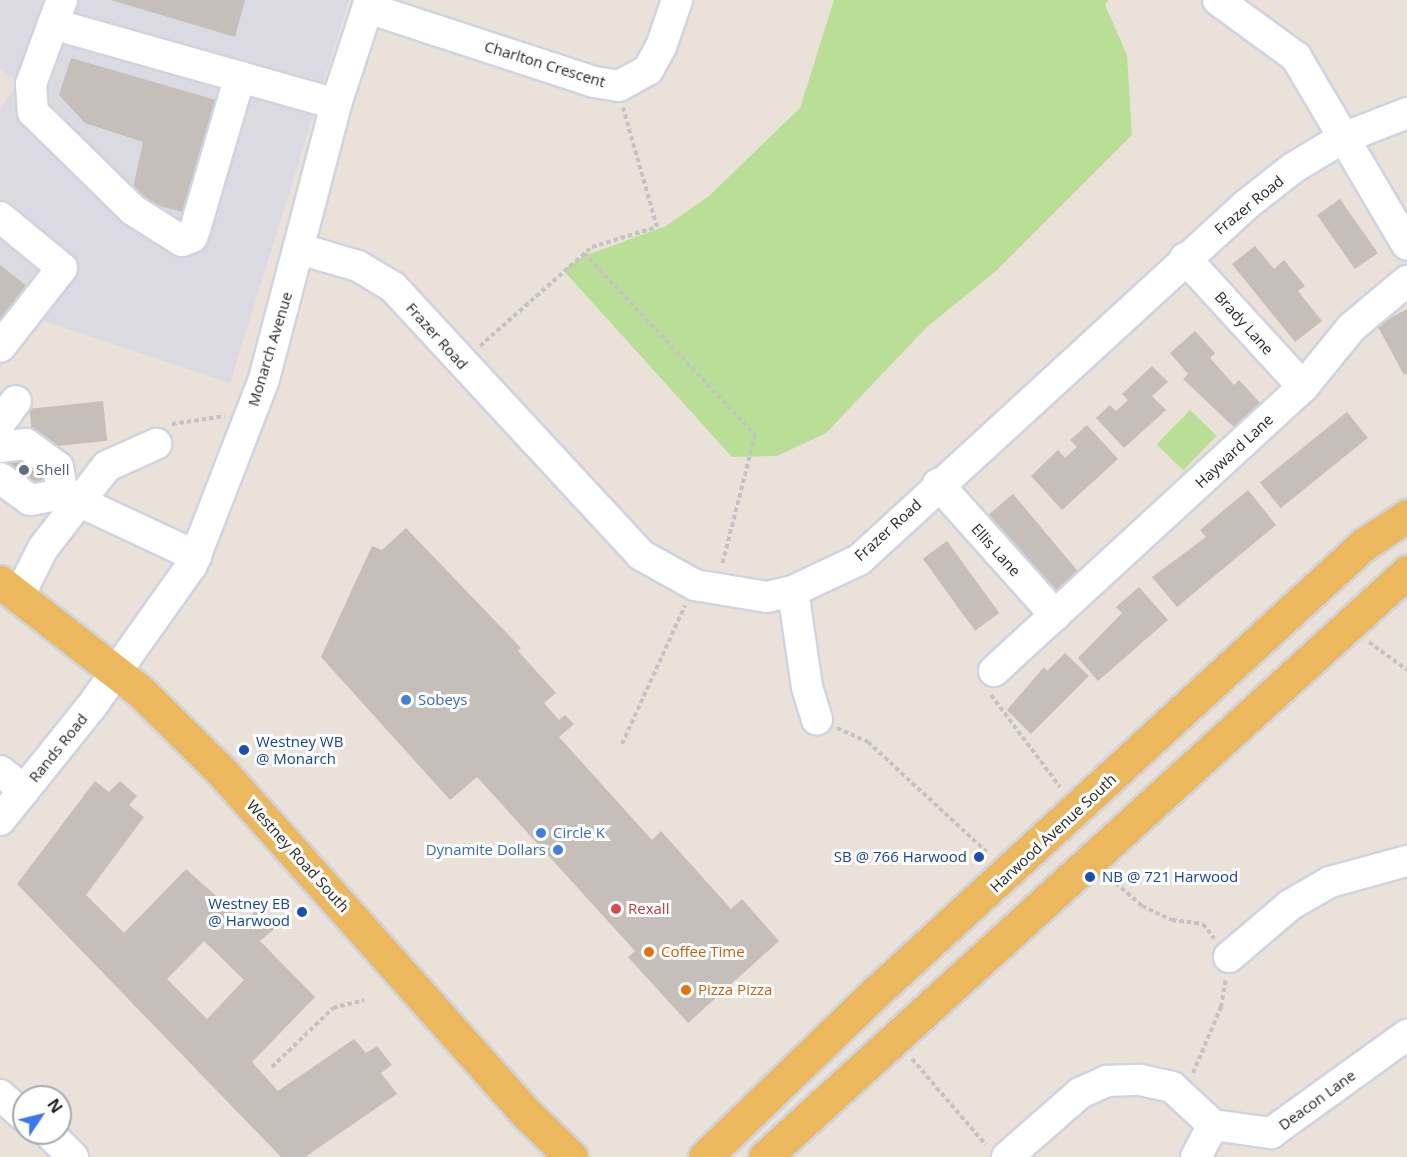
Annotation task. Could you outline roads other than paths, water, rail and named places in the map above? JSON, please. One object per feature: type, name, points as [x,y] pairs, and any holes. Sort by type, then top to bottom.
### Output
[{"type":"main road","name":"Harwood Avenue South","points":[[705,1157],[876,992],[1004,878],[1363,546],[1407,516]]},
{"type":"main road","points":[[765,1157],[1407,572]]},
{"type":"main road","name":"Westney Road South","points":[[10,589],[114,674],[140,691],[222,772],[528,1115],[572,1157]]},
{"type":"street","name":"Charlton Crescent","points":[[369,4],[594,82],[619,86],[648,70],[677,0]]},
{"type":"street","points":[[1218,0],[1296,57],[1407,245]]},
{"type":"street","name":"Monarch Avenue","points":[[114,674],[196,556],[251,412],[300,249],[336,104],[369,4]]},
{"type":"street","points":[[240,76],[195,229],[192,237],[182,241],[133,210],[33,112],[32,84],[58,12],[240,76],[336,104]]},
{"type":"street","name":"Frazer Road","points":[[300,249],[358,266],[393,288],[641,555],[705,588],[767,597],[793,591],[859,560],[938,484],[1185,258],[1293,168],[1343,138],[1407,113]]},
{"type":"street","points":[[0,217],[62,268],[0,347]]},
{"type":"street","name":"Brady Lane","points":[[1185,258],[1303,387]]},
{"type":"street","name":"Hayward Lane","points":[[994,671],[1303,387],[1352,327],[1407,281]]},
{"type":"street","points":[[10,589],[43,548],[62,491],[58,467],[26,444],[3,459],[30,500],[62,491],[157,435]]},
{"type":"street","name":"Ellis Lane","points":[[938,484],[1055,615]]},
{"type":"street","points":[[62,491],[196,556]]},
{"type":"street","points":[[793,591],[807,687],[817,719]]},
{"type":"street","name":"Rands Road","points":[[0,820],[114,674]]},
{"type":"street","points":[[0,771],[24,790]]},
{"type":"street","points":[[1229,957],[1290,904],[1330,882],[1407,861]]},
{"type":"street","name":"Deacon Lane","points":[[1213,1125],[1271,1133],[1407,1035]]},
{"type":"street","points":[[999,1154],[1080,1093],[1107,1081],[1140,1080],[1172,1088],[1213,1125],[1196,1157]]},
{"type":"street","points":[[62,1145],[73,1157]]},
{"type":"tunnel","points":[[12,459],[42,479]]},
{"type":"place","name":"Shell","points":[[24,470]]},
{"type":"place","name":"Sobeys","points":[[406,700]]},
{"type":"place","name":"Westney WB @ Monarch","points":[[244,750]]},
{"type":"place","name":"Circle K","points":[[541,833]]},
{"type":"place","name":"Dynamite Dollars","points":[[558,850]]},
{"type":"place","name":"SB @ 766 Harwood","points":[[979,857]]},
{"type":"place","name":"NB @ 721 Harwood","points":[[1090,877]]},
{"type":"place","name":"Rexall","points":[[616,909]]},
{"type":"place","name":"Westney EB @ Harwood","points":[[302,912]]},
{"type":"place","name":"Coffee Time","points":[[649,952]]},
{"type":"place","name":"Pizza Pizza","points":[[686,990]]}]
